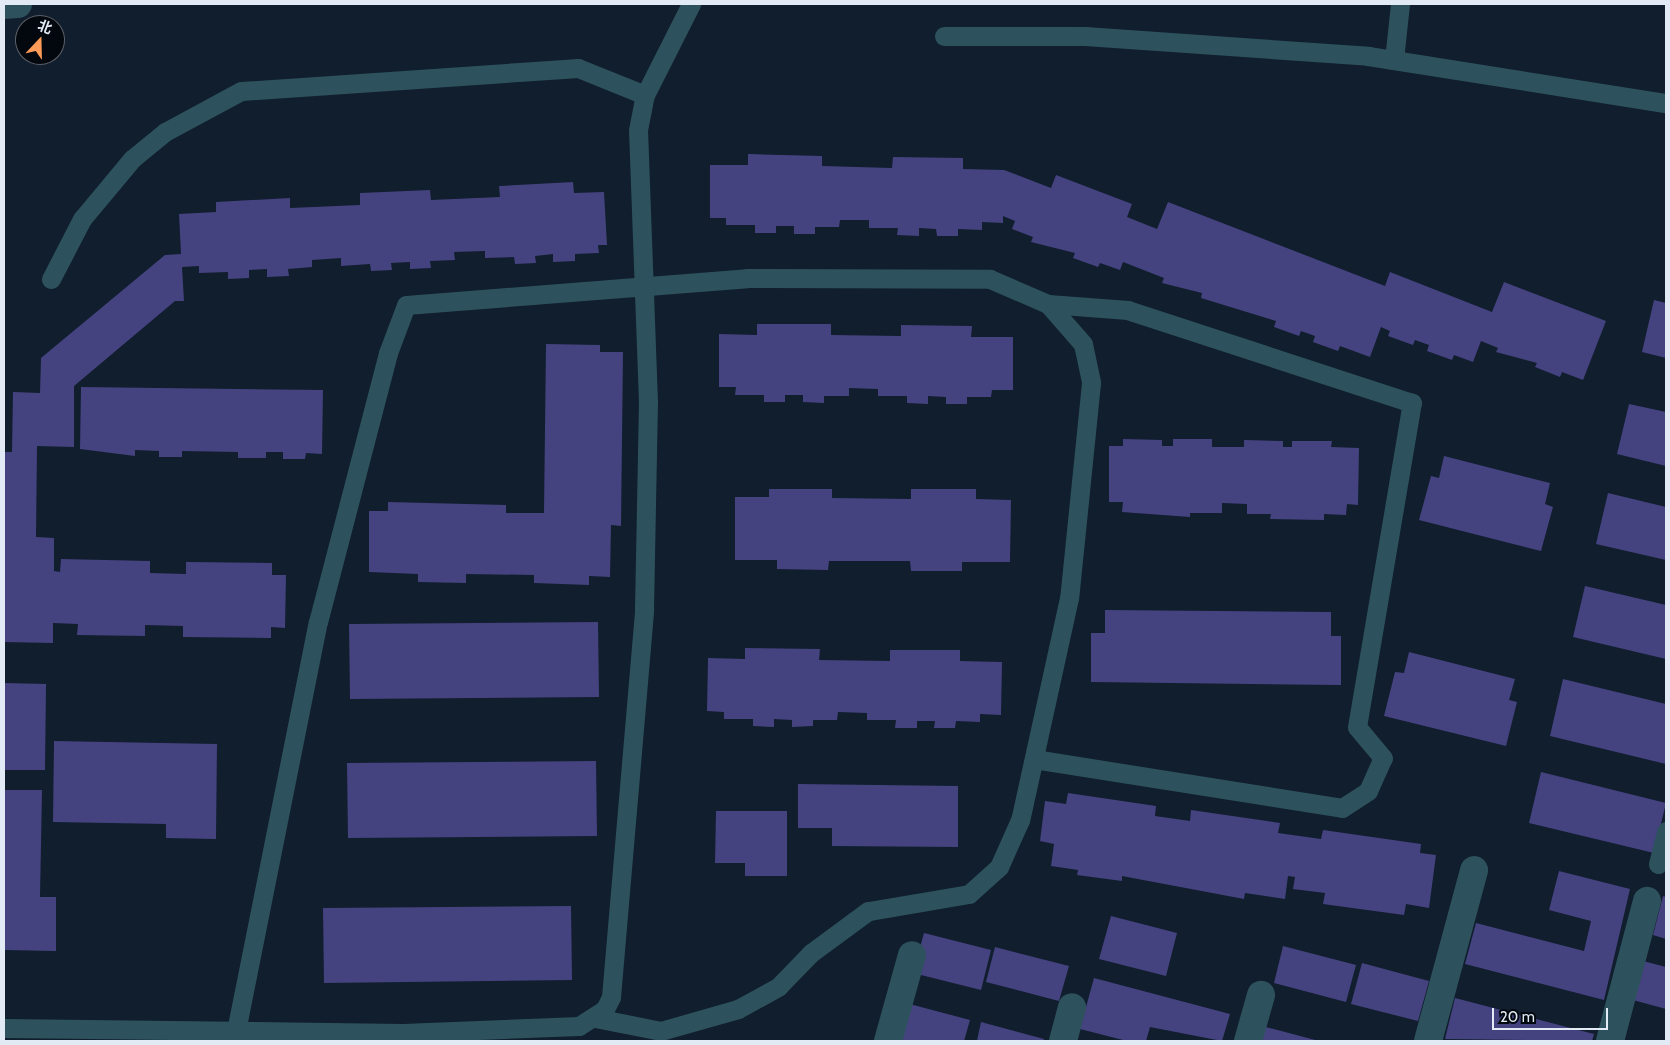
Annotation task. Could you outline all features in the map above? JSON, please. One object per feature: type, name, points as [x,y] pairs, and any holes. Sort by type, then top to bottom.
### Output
[{"type":"street","points":[[4,5],[18,4]]},
{"type":"street","points":[[1428,1041],[1474,870]]},
{"type":"street","points":[[1610,1041],[1647,901]]},
{"type":"street","points":[[888,1041],[912,955]]},
{"type":"street","points":[[1248,1041],[1260,995]]},
{"type":"street","points":[[1063,1041],[1072,1008]]},
{"type":"lane","points":[[4,1028],[90,1035],[236,1031],[392,1037],[580,1026],[596,1018],[611,997],[644,609],[648,402],[638,140],[645,95],[691,4]]},
{"type":"lane","points":[[1394,60],[1400,4]]},
{"type":"lane","points":[[944,36],[1189,41],[1394,60],[1666,102]]},
{"type":"lane","points":[[51,279],[82,218],[132,159],[165,132],[241,91],[578,68],[645,95]]},
{"type":"lane","points":[[236,1031],[268,855],[318,622],[388,353],[406,305],[747,278],[990,279],[1048,304],[1128,310],[1412,402],[1357,727],[1382,758],[1368,791],[1342,808],[1034,759]]},
{"type":"lane","points":[[596,1018],[661,1031],[738,1009],[778,987],[811,953],[868,911],[969,894],[986,882],[1009,852],[1034,759],[1069,598],[1090,383],[1082,344],[1048,304]]},
{"type":"lane","points":[[1658,864],[1666,831]]},
{"type":"building","points":[[748,154],[822,156],[822,166],[892,168],[893,157],[963,158],[963,169],[1004,170],[1051,188],[1056,175],[1132,204],[1127,217],[1157,229],[1168,202],[1385,286],[1390,272],[1492,312],[1504,282],[1606,321],[1583,380],[1562,372],[1560,377],[1535,367],[1537,363],[1496,352],[1498,348],[1481,341],[1473,362],[1454,355],[1452,360],[1427,351],[1429,345],[1415,340],[1413,345],[1388,336],[1390,331],[1381,327],[1370,357],[1340,346],[1338,351],[1313,342],[1315,336],[1301,331],[1299,336],[1274,327],[1276,321],[1201,298],[1202,293],[1162,283],[1164,278],[1123,262],[1120,270],[1100,263],[1098,267],[1073,258],[1075,253],[1031,242],[1033,237],[1012,229],[1015,221],[1003,216],[1003,223],[982,222],[982,230],[958,229],[958,236],[937,236],[936,229],[919,228],[919,236],[897,235],[898,228],[869,228],[869,220],[840,220],[839,227],[815,227],[815,234],[794,234],[794,226],[776,226],[776,233],[755,233],[755,225],[726,225],[726,218],[710,218],[710,165],[748,165]]},
{"type":"building","points":[[573,182],[574,193],[604,192],[607,245],[598,245],[599,253],[575,254],[575,261],[553,262],[553,254],[535,256],[536,263],[515,264],[514,257],[485,258],[485,251],[454,252],[455,260],[430,261],[431,268],[410,269],[410,262],[391,263],[392,270],[371,271],[370,264],[341,266],[341,258],[312,260],[312,267],[288,269],[289,276],[267,277],[267,269],[249,270],[249,278],[228,279],[228,272],[199,273],[199,266],[182,267],[184,301],[175,301],[74,386],[74,447],[37,446],[36,537],[54,538],[54,571],[60,572],[61,559],[150,561],[150,573],[186,574],[186,562],[272,563],[272,575],[286,575],[285,628],[271,627],[271,638],[183,637],[183,626],[145,625],[145,636],[77,635],[78,624],[53,623],[53,643],[4,642],[4,452],[12,452],[13,392],[40,393],[41,358],[165,255],[181,254],[179,214],[216,212],[216,202],[290,198],[290,208],[360,205],[360,193],[430,190],[431,200],[500,197],[499,186]]},
{"type":"building","points":[[1654,300],[1666,303],[1666,358],[1642,352]]},
{"type":"building","points":[[757,324],[831,324],[831,335],[901,336],[901,325],[972,326],[971,337],[1013,337],[1013,390],[992,390],[991,397],[967,397],[967,404],[946,404],[946,397],[928,396],[928,404],[907,403],[907,396],[878,396],[878,389],[849,388],[849,396],[824,396],[824,403],[803,402],[803,395],[785,395],[785,402],[764,402],[764,395],[735,395],[736,387],[719,387],[719,334],[757,335]]},
{"type":"building","points":[[546,344],[600,345],[600,352],[623,352],[621,526],[611,525],[610,577],[589,576],[589,585],[534,583],[534,575],[466,574],[466,583],[418,582],[418,574],[369,572],[369,511],[388,511],[388,502],[506,505],[506,513],[544,513]]},
{"type":"building","points":[[81,387],[323,390],[322,454],[306,453],[305,459],[283,459],[283,452],[266,452],[266,458],[238,458],[238,452],[182,451],[182,457],[159,457],[159,451],[135,450],[135,456],[80,449]]},
{"type":"building","points":[[1629,404],[1666,412],[1666,466],[1617,454]]},
{"type":"building","points":[[1123,439],[1162,440],[1162,446],[1173,446],[1173,439],[1212,439],[1212,447],[1244,447],[1244,440],[1283,441],[1283,447],[1292,447],[1292,441],[1332,441],[1331,447],[1359,448],[1358,505],[1347,504],[1346,515],[1324,514],[1324,520],[1270,519],[1271,514],[1247,514],[1247,504],[1222,503],[1222,513],[1190,513],[1190,517],[1122,512],[1123,502],[1109,502],[1109,446],[1123,446]]},
{"type":"building","points":[[1444,456],[1550,483],[1545,504],[1553,507],[1541,551],[1419,520],[1431,476],[1439,478]]},
{"type":"building","points":[[769,489],[832,489],[832,498],[911,499],[911,489],[976,489],[976,499],[1011,500],[1010,562],[962,562],[962,571],[911,571],[910,561],[829,561],[828,570],[777,569],[777,560],[735,560],[735,497],[769,497]]},
{"type":"building","points":[[1608,493],[1666,507],[1666,560],[1596,544]]},
{"type":"building","points":[[1585,586],[1666,605],[1666,659],[1573,637]]},
{"type":"building","points":[[1105,610],[1331,612],[1331,636],[1341,636],[1341,685],[1091,682],[1091,633],[1105,633]]},
{"type":"building","points":[[598,622],[599,697],[350,699],[349,624]]},
{"type":"building","points":[[745,648],[820,649],[819,660],[890,661],[890,650],[960,650],[960,661],[1002,662],[1001,715],[980,714],[980,722],[956,721],[955,728],[934,728],[935,721],[917,721],[917,728],[895,728],[896,720],[867,720],[867,713],[838,712],[837,720],[813,720],[813,726],[792,727],[792,720],[774,719],[774,727],[753,726],[753,719],[724,719],[724,712],[707,711],[708,658],[745,659]]},
{"type":"building","points":[[1409,652],[1515,679],[1509,700],[1517,702],[1506,746],[1384,716],[1395,672],[1404,673]]},
{"type":"building","points":[[1563,679],[1666,704],[1666,764],[1550,736]]},
{"type":"building","points":[[4,683],[46,684],[45,770],[4,770]]},
{"type":"building","points":[[54,741],[217,744],[216,839],[166,838],[166,824],[53,822]]},
{"type":"building","points":[[596,761],[597,836],[348,838],[347,763]]},
{"type":"building","points":[[1541,772],[1666,803],[1654,853],[1529,823]]},
{"type":"building","points":[[798,784],[958,786],[958,847],[832,846],[832,828],[798,828]]},
{"type":"building","points":[[4,790],[42,790],[40,897],[56,897],[56,951],[4,950]]},
{"type":"building","points":[[1068,793],[1156,806],[1155,816],[1190,821],[1191,810],[1280,823],[1278,833],[1321,839],[1323,830],[1421,844],[1420,853],[1436,855],[1429,908],[1406,904],[1404,915],[1323,904],[1325,893],[1293,889],[1295,877],[1288,876],[1285,899],[1245,893],[1244,899],[1122,876],[1122,881],[1077,875],[1078,870],[1051,866],[1054,844],[1040,841],[1045,801],[1066,804]]},
{"type":"building","points":[[716,811],[787,811],[787,876],[745,876],[745,863],[715,863]]},
{"type":"building","points":[[1559,871],[1630,889],[1604,1000],[1465,964],[1476,923],[1584,951],[1591,921],[1549,910]]},
{"type":"building","points":[[1663,896],[1666,897],[1666,939],[1653,935]]},
{"type":"building","points":[[571,906],[572,980],[324,983],[323,908]]},
{"type":"building","points":[[1111,916],[1177,933],[1166,976],[1099,959]]},
{"type":"building","points":[[924,933],[991,950],[981,990],[913,973]]},
{"type":"building","points":[[1283,946],[1356,965],[1346,1002],[1274,983]]},
{"type":"building","points":[[995,947],[1069,966],[1059,1001],[986,982]]},
{"type":"building","points":[[1643,961],[1666,967],[1666,1009],[1633,1000]]},
{"type":"building","points":[[1362,963],[1429,981],[1418,1021],[1351,1004]]},
{"type":"building","points":[[1094,978],[1230,1014],[1222,1041],[1150,1027],[1146,1041],[1127,1041],[1080,1029]]},
{"type":"building","points":[[1455,998],[1594,1034],[1592,1041],[1445,1039]]},
{"type":"building","points":[[902,1002],[970,1020],[964,1041],[897,1041]]},
{"type":"building","points":[[981,1022],[1044,1039],[1043,1041],[977,1041]]},
{"type":"building","points":[[1262,1026],[1319,1041],[1259,1041]]}]
